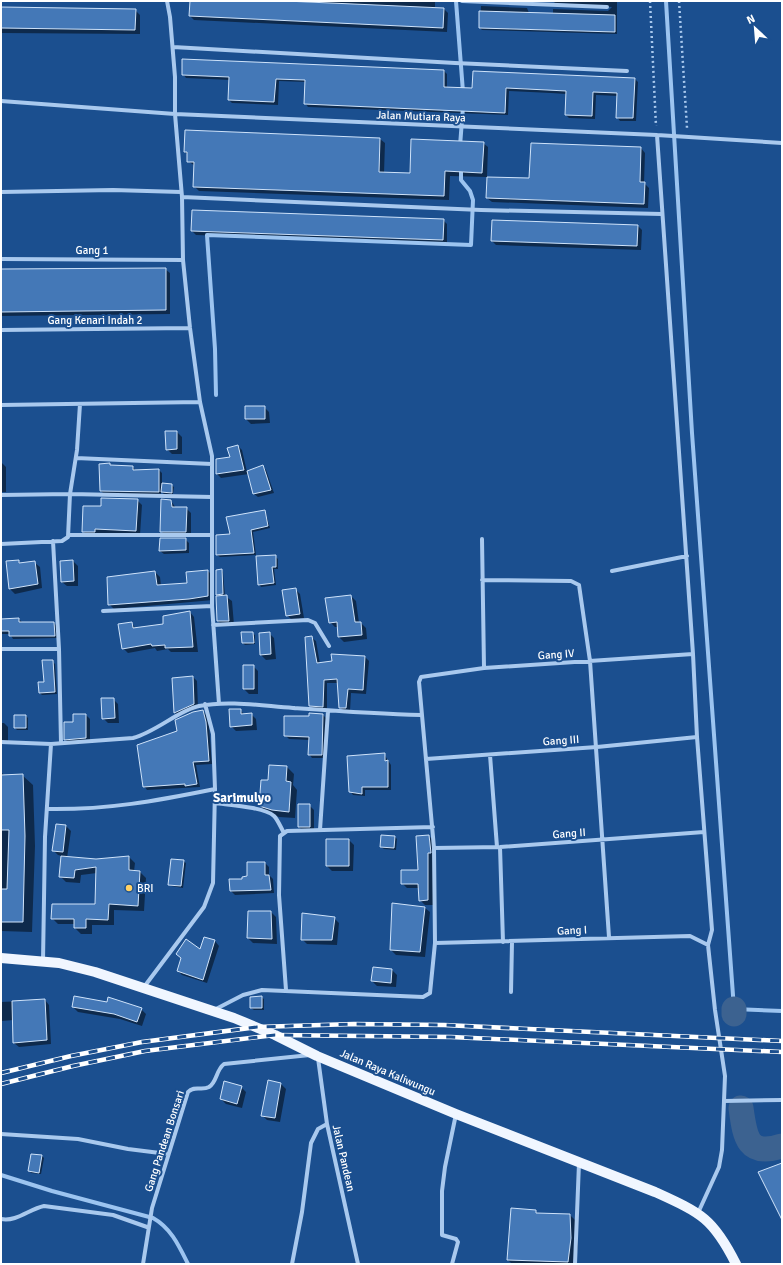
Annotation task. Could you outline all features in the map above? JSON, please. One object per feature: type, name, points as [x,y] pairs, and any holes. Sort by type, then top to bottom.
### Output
[{"type":"main road","name":"Jalan Raya Kaliwungu","points":[[1,958],[59,963],[95,972],[212,1011],[263,1030],[316,1055],[456,1114],[655,1192],[698,1213],[717,1230],[736,1264]]},
{"type":"street","points":[[167,1],[176,77],[175,114],[181,195],[183,260],[200,402],[212,456],[212,606],[220,704]]},
{"type":"street","points":[[462,1],[607,6]]},
{"type":"street","points":[[173,47],[471,64],[628,71]]},
{"type":"street","name":"Jalan Mutiara Raya","points":[[1,101],[175,114],[657,135],[782,143]]},
{"type":"street","points":[[657,135],[687,556],[697,737],[712,930],[708,945],[715,1010],[725,1076],[722,1150],[719,1167],[698,1213]]},
{"type":"street","points":[[1,192],[114,190],[181,195],[481,210],[662,214]]},
{"type":"street","name":"Gang 1","points":[[1,259],[183,260]]},
{"type":"street","name":"Gang Kenari Indah 2","points":[[1,330],[190,328]]},
{"type":"street","points":[[1,405],[200,402]]},
{"type":"street","points":[[69,535],[70,494],[76,458],[80,404]]},
{"type":"street","points":[[76,458],[212,464]]},
{"type":"street","points":[[1,495],[70,494],[212,497]]},
{"type":"street","points":[[1,544],[62,541],[69,535],[211,535]]},
{"type":"street","points":[[482,538],[484,668]]},
{"type":"street","points":[[53,541],[59,649],[61,743]]},
{"type":"street","points":[[612,571],[687,556]]},
{"type":"street","points":[[482,580],[571,581],[578,583],[581,589],[590,661],[609,937]]},
{"type":"street","points":[[103,611],[212,606]]},
{"type":"street","points":[[213,625],[308,620],[315,623],[329,646]]},
{"type":"street","points":[[1,649],[59,649]]},
{"type":"street","name":"Gang IV","points":[[421,716],[419,682],[421,677],[484,668],[693,654]]},
{"type":"street","points":[[143,989],[204,907],[211,892],[213,883],[215,789],[213,734],[209,704]]},
{"type":"street","points":[[1,742],[51,744],[139,736],[196,706],[209,704],[421,716],[434,848],[435,943],[432,989],[427,996],[262,990],[250,993],[212,1011]]},
{"type":"street","points":[[320,830],[328,711]]},
{"type":"street","name":"Gang III","points":[[426,759],[697,737]]},
{"type":"street","points":[[42,961],[45,836],[51,744]]},
{"type":"street","points":[[490,755],[498,847],[503,942]]},
{"type":"street","points":[[47,809],[86,810],[114,808],[215,789]]},
{"type":"street","points":[[214,803],[256,809],[268,813],[273,816],[284,833]]},
{"type":"street","points":[[286,990],[279,895],[280,836],[287,831],[433,827]]},
{"type":"street","name":"Gang II","points":[[434,848],[498,847],[704,832]]},
{"type":"street","name":"Gang I","points":[[435,943],[512,942],[609,937],[690,936],[708,945]]},
{"type":"street","points":[[511,992],[512,942]]},
{"type":"street","name":"Jalan Pandean","points":[[316,1055],[327,1124],[358,1264]]},
{"type":"street","name":"Gang Pandean Bonsari","points":[[143,1264],[152,1208],[188,1092],[193,1088],[205,1089],[210,1087],[213,1084],[217,1071],[224,1064],[316,1055]]},
{"type":"street","points":[[724,1101],[782,1100]]},
{"type":"street","points":[[452,1264],[458,1242],[456,1239],[442,1235],[442,1191],[448,1146],[456,1114]]},
{"type":"street","points":[[292,1264],[302,1212],[311,1143],[318,1129],[327,1124]]},
{"type":"street","points":[[1,1134],[78,1140],[128,1149],[168,1154]]},
{"type":"street","points":[[574,1264],[580,1163]]},
{"type":"street","points":[[1,1219],[11,1219],[35,1208],[44,1206],[113,1215],[148,1227]]},
{"type":"path","points":[[650,1],[657,135]]},
{"type":"path","points":[[679,1],[685,137]]},
{"type":"building","points":[[190,1],[285,1],[444,8],[443,28],[189,16]]},
{"type":"building","points":[[1,7],[136,9],[135,30],[1,28]]},
{"type":"building","points":[[479,11],[615,15],[615,32],[479,28]]},
{"type":"building","points":[[182,59],[444,70],[444,87],[472,88],[473,71],[635,78],[633,118],[616,118],[617,93],[593,92],[592,116],[565,115],[566,91],[506,88],[505,113],[304,104],[305,80],[276,79],[274,102],[228,100],[229,77],[182,75]]},
{"type":"building","points":[[185,130],[380,138],[379,172],[410,173],[411,139],[484,142],[482,173],[445,171],[444,196],[193,187],[194,162],[187,162],[187,152],[184,152]]},
{"type":"building","points":[[531,143],[641,147],[640,182],[645,182],[644,204],[486,198],[487,177],[529,178]]},
{"type":"building","points":[[192,210],[444,219],[443,240],[191,231]]},
{"type":"building","points":[[492,220],[638,225],[637,246],[491,241]]},
{"type":"building","points":[[166,268],[166,310],[1,312],[1,269]]},
{"type":"building","points":[[245,406],[265,406],[265,419],[245,419]]},
{"type":"building","points":[[165,431],[177,431],[177,449],[166,450]]},
{"type":"building","points":[[238,445],[244,470],[216,474],[216,459],[230,457],[227,448]]},
{"type":"building","points":[[110,463],[110,465],[133,466],[133,470],[159,469],[159,492],[100,491],[99,464]]},
{"type":"building","points":[[263,465],[271,490],[253,494],[247,471]]},
{"type":"building","points":[[162,483],[172,484],[172,493],[161,492]]},
{"type":"building","points":[[101,498],[138,499],[136,531],[95,529],[95,532],[82,532],[83,506],[101,506]]},
{"type":"building","points":[[161,499],[171,500],[172,507],[187,507],[186,532],[160,532]]},
{"type":"building","points":[[265,510],[268,526],[251,530],[254,553],[216,555],[216,535],[230,534],[226,517]]},
{"type":"building","points":[[160,538],[186,538],[186,550],[159,551]]},
{"type":"building","points":[[276,555],[276,567],[272,567],[274,583],[258,585],[256,556]]},
{"type":"building","points":[[19,560],[19,563],[35,561],[38,584],[9,589],[6,561]]},
{"type":"building","points":[[73,560],[74,581],[61,582],[60,561]]},
{"type":"building","points":[[222,569],[223,594],[216,595],[216,570]]},
{"type":"building","points":[[208,570],[208,596],[189,599],[108,605],[107,577],[155,571],[157,585],[187,583],[186,572]]},
{"type":"building","points":[[296,588],[300,614],[286,616],[282,590]]},
{"type":"building","points":[[227,595],[229,621],[217,621],[216,596]]},
{"type":"building","points":[[351,595],[355,622],[361,622],[362,635],[338,637],[337,622],[329,623],[325,598]]},
{"type":"building","points":[[190,611],[193,647],[165,648],[165,645],[152,646],[151,644],[122,649],[118,624],[132,622],[133,628],[163,624],[163,616]]},
{"type":"building","points":[[19,618],[19,622],[54,622],[55,636],[9,636],[9,631],[1,631],[1,619]]},
{"type":"building","points":[[241,632],[253,632],[254,643],[242,643]]},
{"type":"building","points":[[270,632],[271,654],[260,655],[259,633]]},
{"type":"building","points":[[312,636],[317,663],[332,661],[331,654],[365,656],[363,690],[348,689],[346,708],[339,708],[337,679],[324,680],[323,707],[309,706],[305,637]]},
{"type":"building","points":[[42,660],[53,660],[55,692],[39,693],[38,682],[44,682]]},
{"type":"building","points":[[243,665],[254,665],[254,689],[243,689]]},
{"type":"building","points":[[193,676],[194,704],[174,713],[172,678]]},
{"type":"building","points":[[101,698],[114,698],[115,718],[102,719]]},
{"type":"building","points":[[229,709],[241,709],[241,714],[252,713],[252,725],[230,727]]},
{"type":"building","points":[[203,710],[206,722],[209,761],[193,762],[197,784],[185,786],[185,784],[143,787],[137,745],[177,731],[175,720],[193,712]]},
{"type":"building","points":[[309,713],[323,714],[322,755],[308,755],[309,737],[284,736],[284,716],[309,716]]},
{"type":"building","points":[[73,714],[86,714],[86,738],[64,740],[64,722],[73,722]]},
{"type":"building","points":[[14,715],[26,715],[26,728],[14,728]]},
{"type":"building","points":[[385,753],[385,761],[388,760],[388,787],[362,787],[362,794],[349,792],[347,756]]},
{"type":"building","points":[[269,765],[287,766],[286,781],[291,782],[289,812],[272,810],[259,806],[261,780],[268,780]]},
{"type":"building","points":[[23,774],[25,836],[23,922],[1,922],[1,889],[7,889],[9,830],[1,830],[1,775]]},
{"type":"building","points":[[298,804],[310,804],[310,827],[298,827]]},
{"type":"building","points":[[56,824],[66,825],[63,852],[52,851]]},
{"type":"building","points":[[381,835],[395,836],[394,848],[380,847]]},
{"type":"building","points":[[429,835],[431,853],[428,853],[428,900],[419,901],[418,884],[401,884],[401,870],[418,870],[416,836]]},
{"type":"building","points":[[326,839],[349,839],[349,866],[326,866]]},
{"type":"building","points":[[61,856],[96,859],[129,856],[129,870],[140,871],[138,906],[109,904],[108,920],[86,919],[86,928],[74,928],[74,919],[51,919],[52,904],[95,904],[96,867],[75,870],[74,878],[59,877]]},
{"type":"building","points":[[171,859],[184,860],[181,886],[168,885]]},
{"type":"building","points":[[247,862],[265,862],[265,875],[269,875],[271,890],[230,891],[229,879],[242,879],[242,877],[247,876]]},
{"type":"building","points":[[392,903],[425,907],[420,952],[390,950]]},
{"type":"building","points":[[248,911],[271,911],[272,939],[247,938]]},
{"type":"building","points":[[302,913],[335,917],[332,940],[301,940]]},
{"type":"building","points":[[204,937],[215,940],[203,980],[177,971],[181,958],[176,954],[186,939],[200,949]]},
{"type":"building","points":[[373,967],[392,969],[391,983],[371,981]]},
{"type":"building","points":[[74,996],[107,1002],[108,997],[142,1008],[137,1022],[114,1014],[72,1007]]},
{"type":"building","points":[[262,996],[262,1008],[250,1008],[250,997]]},
{"type":"building","points":[[45,999],[47,1040],[13,1043],[12,1001]]},
{"type":"building","points":[[268,1080],[281,1083],[275,1118],[261,1116]]},
{"type":"building","points":[[224,1081],[242,1086],[237,1104],[220,1099]]},
{"type":"building","points":[[31,1154],[42,1155],[39,1173],[28,1171]]},
{"type":"building","points":[[782,1163],[782,1220],[758,1172]]},
{"type":"building","points":[[511,1208],[536,1210],[536,1213],[570,1214],[571,1238],[568,1262],[507,1260]]},
{"type":"waterway","points":[[456,1],[463,92]]},
{"type":"waterway","points":[[666,1],[692,433],[734,1009],[782,1011]]},
{"type":"waterway","points":[[460,146],[463,107]]},
{"type":"waterway","points":[[216,395],[215,349],[207,235],[471,245],[473,200],[470,191],[461,180],[461,167]]},
{"type":"waterway","points":[[734,1009],[734,1014]]},
{"type":"waterway","points":[[741,1108],[744,1128],[750,1142],[761,1149],[770,1149],[782,1146]]},
{"type":"waterway","points":[[1,1175],[52,1191],[153,1218],[170,1232],[188,1264]]},
{"type":"railway","points":[[1,1073],[71,1056],[142,1042],[257,1027],[354,1024],[444,1025],[782,1041]]},
{"type":"railway","points":[[1,1084],[73,1066],[145,1051],[275,1035],[451,1037],[782,1052]]},
{"type":"place","name":"BRI","points":[[129,888]]},
{"type":"district","name":"Sarimulyo","points":[[242,797]]}]
